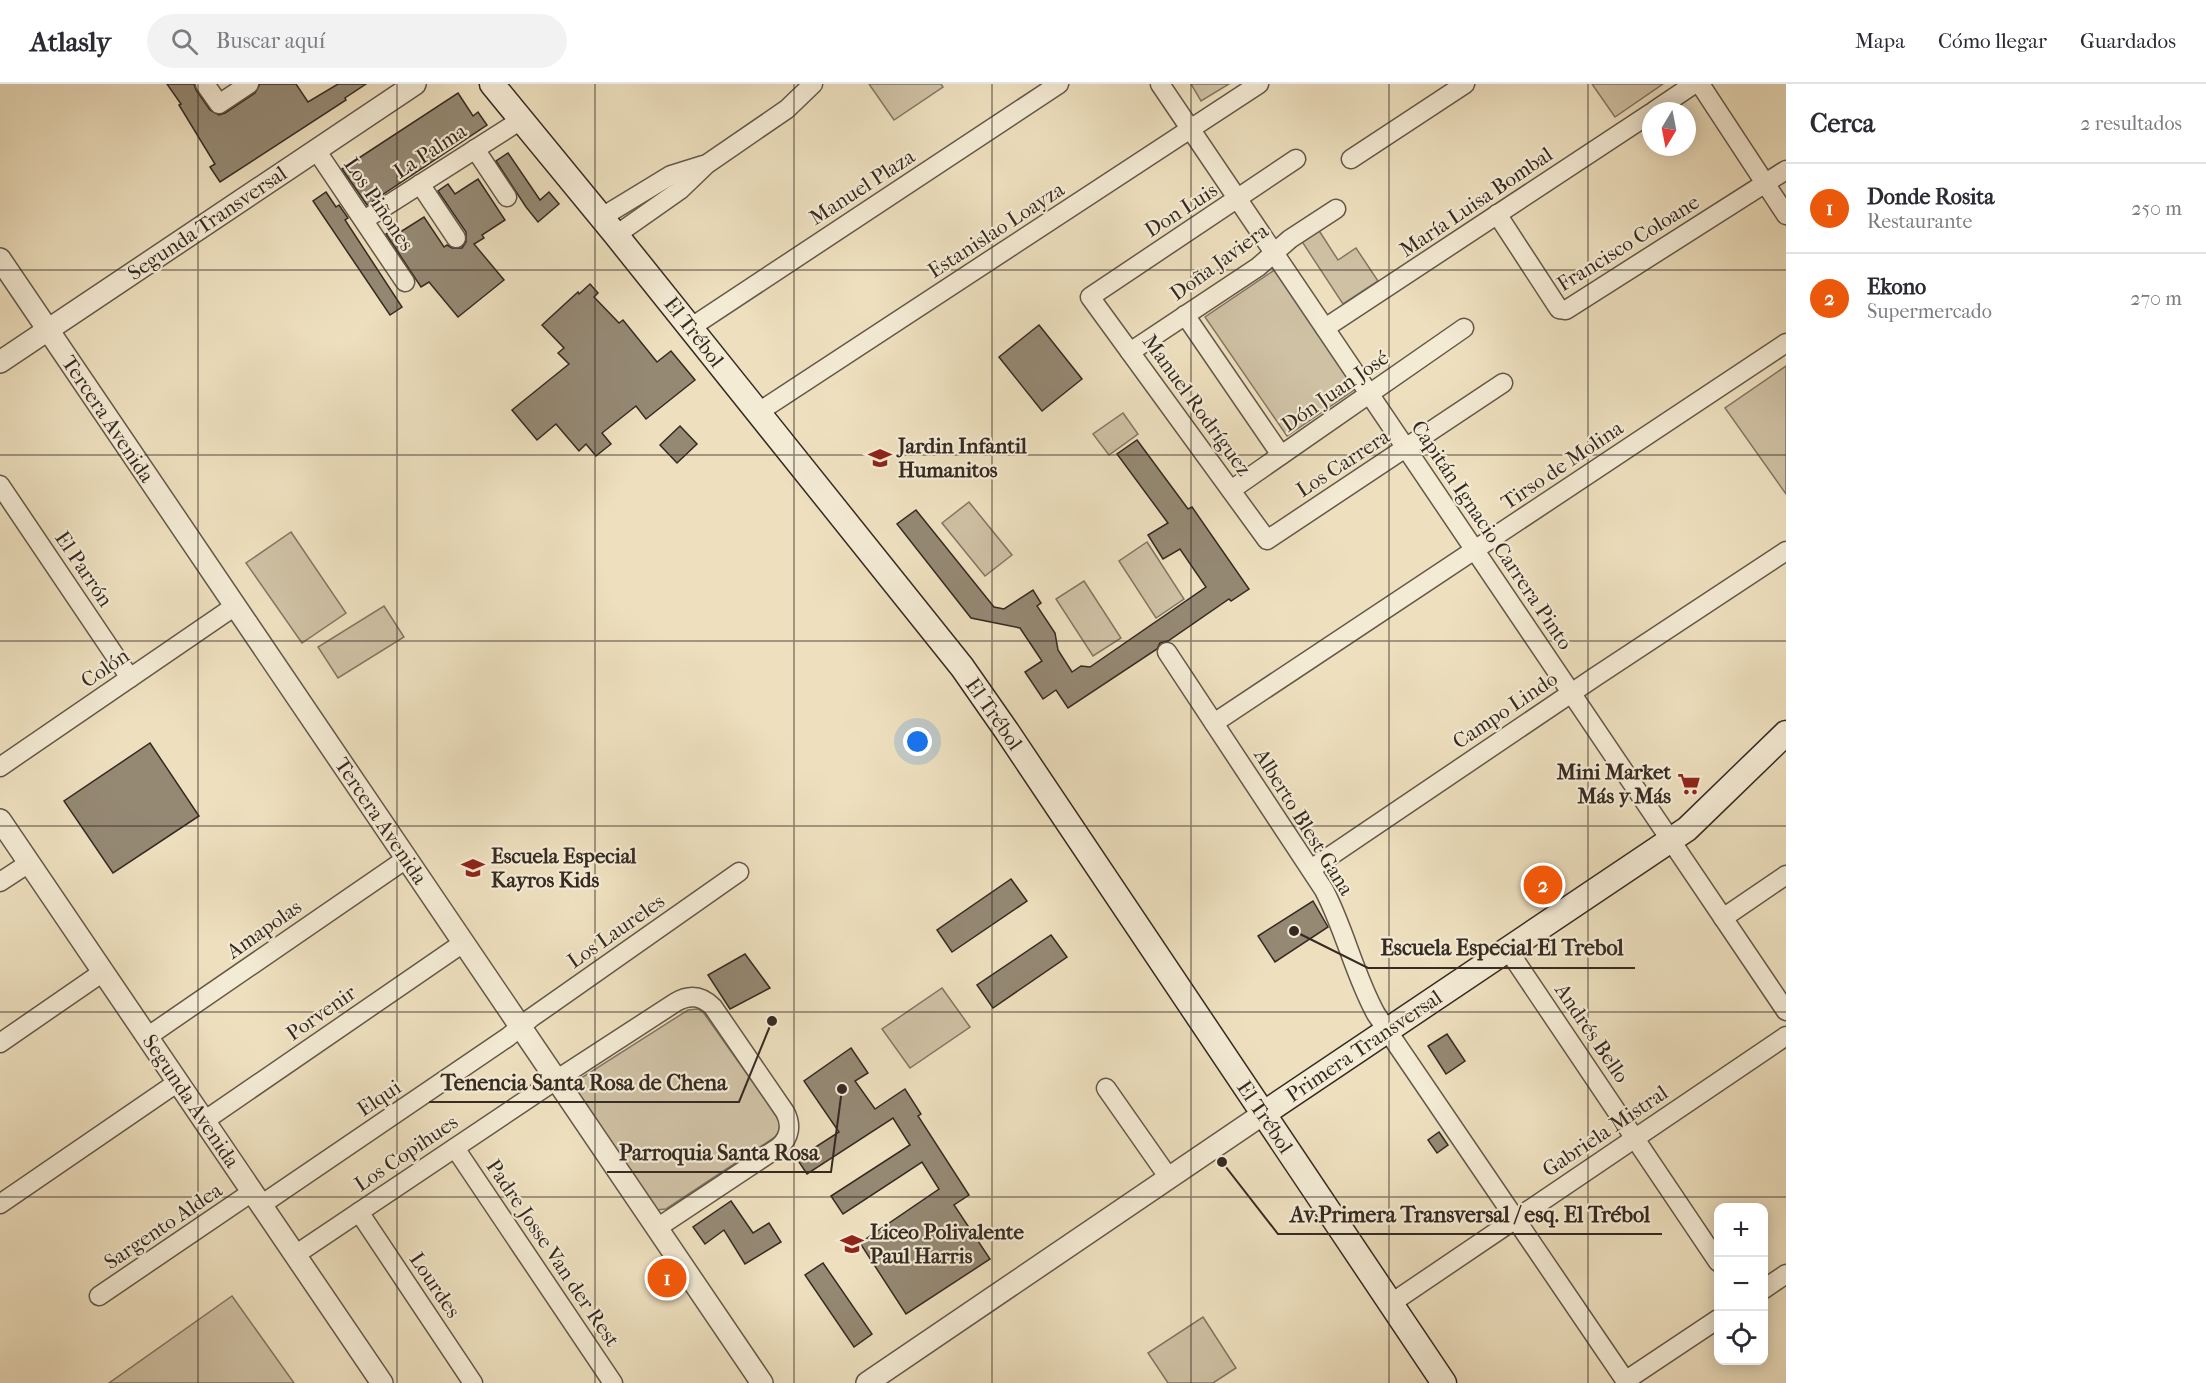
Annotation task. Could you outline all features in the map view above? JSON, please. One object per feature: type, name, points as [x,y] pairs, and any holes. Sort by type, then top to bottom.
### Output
[{"type":"main road","name":"El Trébol","points":[[492,84],[609,226],[967,674],[1444,1383]]},
{"type":"main road","name":"Primera Transversal","points":[[1263,1114],[1670,841],[1701,816],[1786,733]]},
{"type":"street","points":[[205,84],[219,104],[249,84]]},
{"type":"street","name":"Segunda Transversal","points":[[0,362],[415,84]]},
{"type":"street","points":[[609,226],[680,190],[707,164],[787,108],[813,84]]},
{"type":"street","name":"Manuel Plaza","points":[[690,328],[1059,84]]},
{"type":"street","name":"Capitán Ignacio Carrera Pinto","points":[[1160,84],[1786,1011]]},
{"type":"street","name":"Estanislao Loayza","points":[[757,413],[1259,84]]},
{"type":"street","points":[[1351,159],[1465,84]]},
{"type":"street","name":"María Luisa Bombal","points":[[1667,102],[1694,84]]},
{"type":"street","points":[[1700,84],[1786,215]]},
{"type":"street","name":"María Luisa Bombal","points":[[1325,328],[1642,119]]},
{"type":"street","name":"La Palma","points":[[364,220],[521,120]]},
{"type":"street","points":[[475,149],[507,197]]},
{"type":"street","name":"Los Piñones","points":[[316,150],[405,282]]},
{"type":"street","name":"Don Luis","points":[[1090,297],[1296,159]]},
{"type":"street","name":"Francisco Coloane","points":[[1497,214],[1559,309],[1566,310],[1786,170]]},
{"type":"street","points":[[420,184],[456,238]]},
{"type":"street","name":"Doña Javiera","points":[[1130,351],[1258,267],[1290,239],[1335,209]]},
{"type":"street","name":"Tercera Avenida","points":[[0,259],[762,1383]]},
{"type":"street","name":"Manuel Rodríguez","points":[[1090,297],[1267,540]]},
{"type":"street","points":[[1185,315],[1281,455]]},
{"type":"street","name":"Dón Juan José","points":[[1231,490],[1464,328]]},
{"type":"street","name":"Tirso de Molina","points":[[1214,723],[1786,343]]},
{"type":"street","name":"Los Carrera","points":[[1267,540],[1503,383]]},
{"type":"street","name":"El Parrón","points":[[0,485],[130,678]]},
{"type":"street","name":"Campo Lindo","points":[[1311,869],[1786,551]]},
{"type":"street","name":"Colón","points":[[0,767],[235,606]]},
{"type":"street","name":"Alberto Blest Gana","points":[[1167,652],[1311,869],[1330,902],[1364,989],[1386,1031],[1626,1382]]},
{"type":"street","name":"Segunda Avenida","points":[[0,820],[382,1383]]},
{"type":"street","name":"Amapolas","points":[[147,1037],[406,859]]},
{"type":"street","points":[[0,882],[29,862]]},
{"type":"street","name":"Los Laureles","points":[[520,1027],[739,872]]},
{"type":"street","points":[[1723,918],[1786,875]]},
{"type":"street","name":"Porvenir","points":[[204,1121],[463,943]]},
{"type":"street","name":"Andrés Bello","points":[[1508,950],[1716,1257]]},
{"type":"street","points":[[0,1043],[103,972]]},
{"type":"street","name":"Los Copihues","points":[[295,1255],[556,1080],[682,999],[696,997],[713,1007],[785,1112],[790,1124],[788,1137],[779,1147],[657,1228]]},
{"type":"street","name":"Elqui","points":[[257,1198],[508,1037],[520,1027]]},
{"type":"street","name":"Gabriela Mistral","points":[[1390,1304],[1786,1036]]},
{"type":"street","points":[[0,1204],[178,1082]]},
{"type":"street","points":[[1106,1088],[1169,1178]]},
{"type":"street","name":"Primera Transversal","points":[[867,1383],[1263,1114]]},
{"type":"street","name":"Padre Josse Van der Rest","points":[[455,1148],[613,1383]]},
{"type":"street","name":"Sargento Aldea","points":[[99,1296],[257,1198]]},
{"type":"street","name":"Lourdes","points":[[359,1212],[473,1383]]},
{"type":"street","points":[[1768,1286],[1786,1274]]},
{"type":"street","points":[[1626,1382],[1714,1322]]},
{"type":"shaded area","points":[[869,84],[941,84],[943,87],[894,120]]},
{"type":"shaded area","points":[[1191,84],[1229,84],[1201,101]]},
{"type":"shaded area","points":[[1592,84],[1663,84],[1615,117]]},
{"type":"shaded area","points":[[1318,229],[1338,260],[1356,248],[1378,281],[1343,304],[1301,240]]},
{"type":"shaded area","points":[[1276,269],[1357,388],[1287,436],[1205,317]]},
{"type":"shaded area","points":[[1786,366],[1786,494],[1725,408]]},
{"type":"shaded area","points":[[1123,413],[1138,434],[1109,455],[1093,434]]},
{"type":"shaded area","points":[[969,502],[1012,555],[985,576],[942,523]]},
{"type":"shaded area","points":[[291,532],[346,613],[302,643],[246,563]]},
{"type":"shaded area","points":[[1147,542],[1184,599],[1156,618],[1119,561]]},
{"type":"shaded area","points":[[1084,581],[1121,638],[1093,656],[1056,599]]},
{"type":"shaded area","points":[[384,606],[404,637],[338,678],[318,647]]},
{"type":"shaded area","points":[[942,988],[970,1027],[910,1068],[882,1029]]},
{"type":"shaded area","points":[[698,1009],[703,1012],[779,1119],[782,1129],[778,1135],[666,1209],[656,1210],[576,1095],[575,1086],[578,1080],[688,1010]]},
{"type":"shaded area","points":[[232,1296],[294,1383],[109,1383]]},
{"type":"shaded area","points":[[1203,1317],[1236,1368],[1213,1383],[1168,1383],[1148,1353]]},
{"type":"building","points":[[167,84],[194,84],[210,110],[219,115],[255,93],[260,84],[296,84],[308,102],[338,84],[366,84],[345,98],[346,100],[220,182],[210,167],[215,164]]},
{"type":"building","points":[[458,93],[473,116],[478,112],[487,125],[367,205],[342,169]]},
{"type":"building","points":[[508,153],[540,200],[549,192],[559,204],[538,222],[496,161]]},
{"type":"building","points":[[478,179],[505,220],[482,235],[484,238],[474,244],[504,280],[458,317],[429,282],[421,287],[386,234],[398,227],[402,231],[424,217],[444,247],[447,245],[452,248],[462,248],[466,242],[466,232],[438,191],[448,184],[455,194]]},
{"type":"building","points":[[326,192],[336,207],[339,205],[348,218],[345,220],[402,307],[390,315],[313,201]]},
{"type":"building","points":[[590,284],[598,293],[594,297],[619,323],[623,320],[657,362],[671,351],[695,380],[646,419],[636,406],[602,433],[611,444],[596,456],[586,444],[579,451],[556,424],[537,440],[512,410],[569,364],[558,353],[564,348],[542,325]]},
{"type":"building","points":[[1039,325],[1082,379],[1042,411],[999,357]]},
{"type":"building","points":[[680,426],[697,444],[677,463],[660,445]]},
{"type":"building","points":[[1137,440],[1188,509],[1192,507],[1249,589],[1231,601],[1229,599],[1168,641],[1160,643],[1157,649],[1068,708],[1056,690],[1043,699],[1025,672],[1042,661],[1020,628],[971,618],[897,524],[916,510],[994,607],[1004,609],[1033,590],[1041,603],[1037,606],[1055,633],[1058,650],[1072,672],[1081,666],[1090,667],[1206,587],[1180,549],[1163,559],[1148,535],[1168,523],[1117,454]]},
{"type":"building","points":[[150,743],[199,816],[113,873],[64,801]]},
{"type":"building","points":[[1011,879],[1027,901],[952,952],[937,930]]},
{"type":"building","points":[[1313,901],[1328,927],[1275,962],[1258,936]]},
{"type":"building","points":[[1051,935],[1067,957],[993,1008],[977,985]]},
{"type":"building","points":[[745,954],[770,988],[730,1009],[708,975]]},
{"type":"building","points":[[1447,1034],[1465,1061],[1446,1074],[1428,1046]]},
{"type":"building","points":[[851,1048],[868,1073],[855,1081],[875,1109],[905,1089],[921,1114],[918,1116],[969,1195],[954,1205],[990,1259],[906,1314],[860,1243],[939,1189],[922,1162],[843,1214],[831,1196],[910,1145],[893,1118],[807,1174],[797,1159],[839,1132],[804,1081]]},
{"type":"building","points":[[1439,1132],[1448,1145],[1437,1153],[1428,1140]]},
{"type":"building","points":[[731,1201],[753,1233],[769,1223],[781,1242],[745,1264],[724,1230],[705,1244],[693,1227]]},
{"type":"building","points":[[823,1263],[872,1334],[854,1347],[805,1275]]},
{"type":"place","name":"Jardin Infantil Humanitos","points":[[880,458]]},
{"type":"place","name":"Mini Market Más y Más","points":[[1689,784]]},
{"type":"place","name":"Escuela Especial Kayros Kids","points":[[473,868]]},
{"type":"place","name":"Ekono","points":[[1543,885]]},
{"type":"place","name":"Escuela Especial El Trebol","points":[[1294,931]]},
{"type":"place","name":"Tenencia Santa Rosa de Chena","points":[[772,1021]]},
{"type":"place","name":"Parroquia Santa Rosa","points":[[842,1089]]},
{"type":"place","name":"Av.Primera Transversal / esq. El Trébol","points":[[1222,1162]]},
{"type":"place","name":"Liceo Polivalente Paul Harris","points":[[852,1244]]},
{"type":"place","name":"Donde Rosita","points":[[667,1278]]}]
